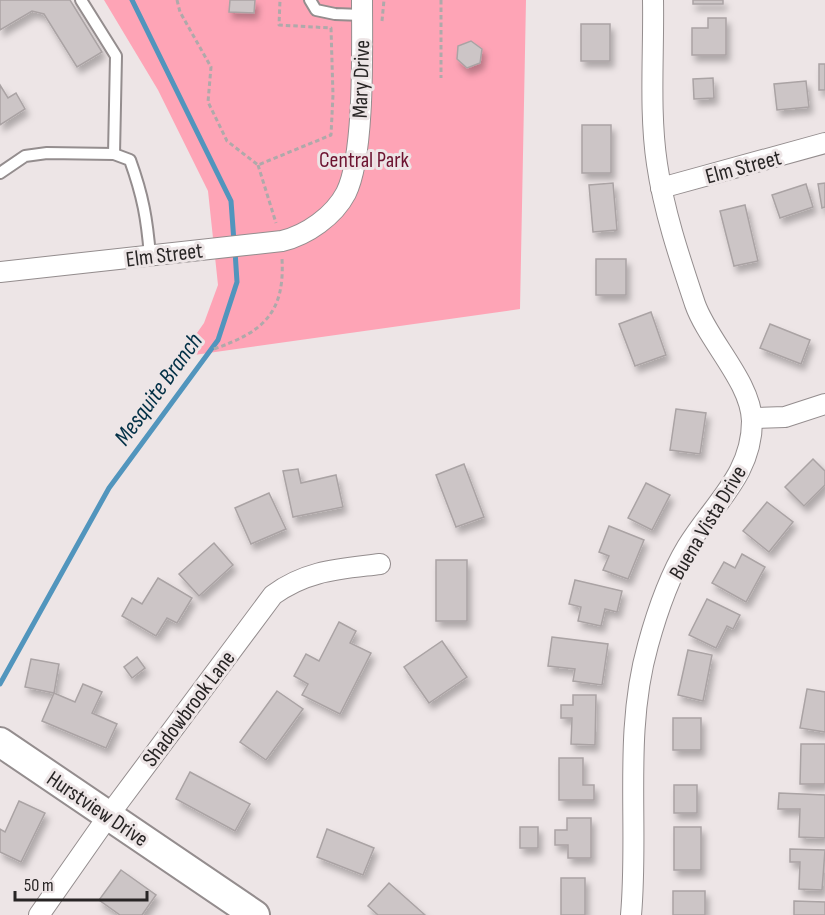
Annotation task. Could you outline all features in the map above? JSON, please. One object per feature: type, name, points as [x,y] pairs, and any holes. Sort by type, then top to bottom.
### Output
[{"type":"street","points":[[653,0],[654,132],[661,188],[696,307],[706,331],[746,397],[752,418],[785,417],[825,404]]},
{"type":"street","name":"Mary Drive","points":[[323,220],[337,208],[353,174],[358,142],[362,8]]},
{"type":"street","name":"Elm Street","points":[[661,188],[825,143]]},
{"type":"street","name":"Elm Street","points":[[0,272],[282,241],[310,230],[323,220]]},
{"type":"street","name":"Buena Vista Drive","points":[[632,915],[635,728],[641,672],[655,620],[687,546],[742,472],[752,418]]},
{"type":"street","name":"Shadowbrook Lane","points":[[39,915],[109,815],[273,595],[286,585],[314,573],[380,564]]},
{"type":"street","name":"Hurstview Drive","points":[[1,742],[255,915]]},
{"type":"lane","points":[[81,0],[116,56],[114,154]]},
{"type":"lane","points":[[310,0],[316,10],[335,14],[362,8]]},
{"type":"lane","points":[[0,174],[25,156],[47,153],[114,154],[130,160],[147,212],[150,256]]},
{"type":"path","points":[[177,0],[180,12],[211,67],[208,102],[227,141],[258,165],[282,241],[284,285],[275,310],[258,328],[243,339],[214,349]]},
{"type":"path","points":[[258,165],[331,135],[333,95],[331,28],[279,25],[280,0]]},
{"type":"path","points":[[441,0],[441,78]]},
{"type":"green space","name":"Central Park","points":[[104,0],[526,0],[520,309],[180,357],[204,323],[218,285],[208,191],[158,90]]},
{"type":"building","points":[[0,0],[70,0],[102,52],[77,67],[44,14],[32,11],[0,30]]},
{"type":"building","points":[[230,0],[255,0],[254,13],[229,12]]},
{"type":"building","points":[[693,0],[723,0],[723,4],[693,4]]},
{"type":"building","points":[[708,18],[726,18],[726,55],[692,55],[692,28],[708,28]]},
{"type":"building","points":[[581,24],[610,24],[610,61],[581,61]]},
{"type":"building","points":[[471,41],[482,49],[480,63],[467,68],[457,59],[458,46]]},
{"type":"building","points":[[819,64],[825,64],[825,90],[819,90]]},
{"type":"building","points":[[713,78],[714,98],[694,99],[693,79]]},
{"type":"building","points":[[806,81],[809,107],[777,110],[774,84]]},
{"type":"building","points":[[0,85],[8,98],[16,93],[25,109],[0,125]]},
{"type":"building","points":[[582,125],[611,125],[611,173],[582,173]]},
{"type":"building","points":[[613,183],[617,230],[593,232],[589,185]]},
{"type":"building","points":[[825,183],[825,207],[822,208],[818,184]]},
{"type":"building","points":[[806,184],[813,207],[780,218],[772,195]]},
{"type":"building","points":[[745,205],[758,261],[734,266],[720,211]]},
{"type":"building","points":[[596,259],[626,259],[626,295],[596,295]]},
{"type":"building","points":[[651,312],[666,355],[635,366],[619,324]]},
{"type":"building","points":[[770,324],[810,340],[801,364],[760,348]]},
{"type":"building","points":[[676,409],[706,413],[700,454],[670,450]]},
{"type":"building","points":[[813,459],[825,471],[825,485],[804,506],[785,487]]},
{"type":"building","points":[[464,464],[484,517],[456,527],[436,475]]},
{"type":"building","points":[[298,469],[301,483],[336,475],[343,507],[293,517],[283,471]]},
{"type":"building","points":[[646,483],[670,495],[652,530],[628,518]]},
{"type":"building","points":[[269,493],[286,529],[251,544],[235,508]]},
{"type":"building","points":[[767,502],[793,522],[769,552],[743,531]]},
{"type":"building","points":[[609,526],[644,540],[628,579],[603,570],[609,556],[599,552]]},
{"type":"building","points":[[214,543],[233,565],[199,596],[179,574]]},
{"type":"building","points":[[742,554],[765,567],[746,602],[712,583],[724,562],[735,568]]},
{"type":"building","points":[[436,560],[467,560],[467,621],[436,621]]},
{"type":"building","points":[[158,578],[192,598],[177,623],[167,618],[156,636],[122,616],[132,598],[142,604]]},
{"type":"building","points":[[575,580],[622,591],[617,612],[605,609],[601,626],[578,621],[581,607],[569,604]]},
{"type":"building","points":[[707,599],[740,615],[733,629],[727,626],[716,648],[689,635]]},
{"type":"building","points":[[339,622],[356,631],[350,643],[371,653],[340,714],[302,695],[308,684],[294,676],[306,654],[319,661]]},
{"type":"building","points":[[552,637],[608,644],[602,685],[573,681],[575,669],[548,666]]},
{"type":"building","points":[[442,641],[467,677],[429,703],[404,667]]},
{"type":"building","points":[[688,650],[712,655],[703,701],[678,695]]},
{"type":"building","points":[[137,657],[145,668],[132,678],[124,667]]},
{"type":"building","points":[[31,659],[59,664],[54,693],[25,687]]},
{"type":"building","points":[[83,684],[102,692],[92,713],[117,724],[106,748],[42,721],[54,693],[75,702]]},
{"type":"building","points":[[807,689],[825,692],[825,732],[800,728]]},
{"type":"building","points":[[277,691],[303,709],[266,760],[240,742]]},
{"type":"building","points":[[573,695],[596,695],[595,745],[571,744],[572,718],[561,718],[561,705],[573,705]]},
{"type":"building","points":[[673,718],[701,718],[701,750],[673,750]]},
{"type":"building","points":[[801,744],[825,744],[825,784],[800,784]]},
{"type":"building","points":[[559,758],[583,758],[583,785],[594,785],[594,800],[559,800]]},
{"type":"building","points":[[190,772],[250,804],[235,831],[176,799]]},
{"type":"building","points":[[674,785],[697,785],[697,813],[674,813]]},
{"type":"building","points":[[779,793],[825,795],[825,838],[799,837],[800,809],[778,809]]},
{"type":"building","points":[[19,801],[45,813],[21,862],[0,852],[0,829],[5,832]]},
{"type":"building","points":[[567,818],[591,818],[591,858],[568,858],[568,845],[555,845],[555,830],[567,830]]},
{"type":"building","points":[[520,827],[538,827],[538,848],[520,848]]},
{"type":"building","points":[[674,827],[701,827],[701,870],[674,870]]},
{"type":"building","points":[[327,829],[374,848],[363,875],[317,857]]},
{"type":"building","points":[[790,849],[825,850],[822,890],[799,889],[800,862],[790,862]]},
{"type":"building","points":[[121,870],[156,895],[142,915],[120,915],[99,900]]},
{"type":"building","points":[[561,878],[585,878],[585,915],[561,915]]},
{"type":"building","points":[[389,883],[425,915],[378,915],[368,906]]},
{"type":"building","points":[[673,891],[705,891],[705,915],[673,915]]},
{"type":"building","points":[[794,901],[825,902],[825,915],[794,915]]},
{"type":"waterway","name":"Mesquite Branch","points":[[132,0],[231,201],[234,242]]},
{"type":"waterway","name":"Mesquite Branch","points":[[0,684],[109,488],[218,340],[237,282],[235,251]]}]
